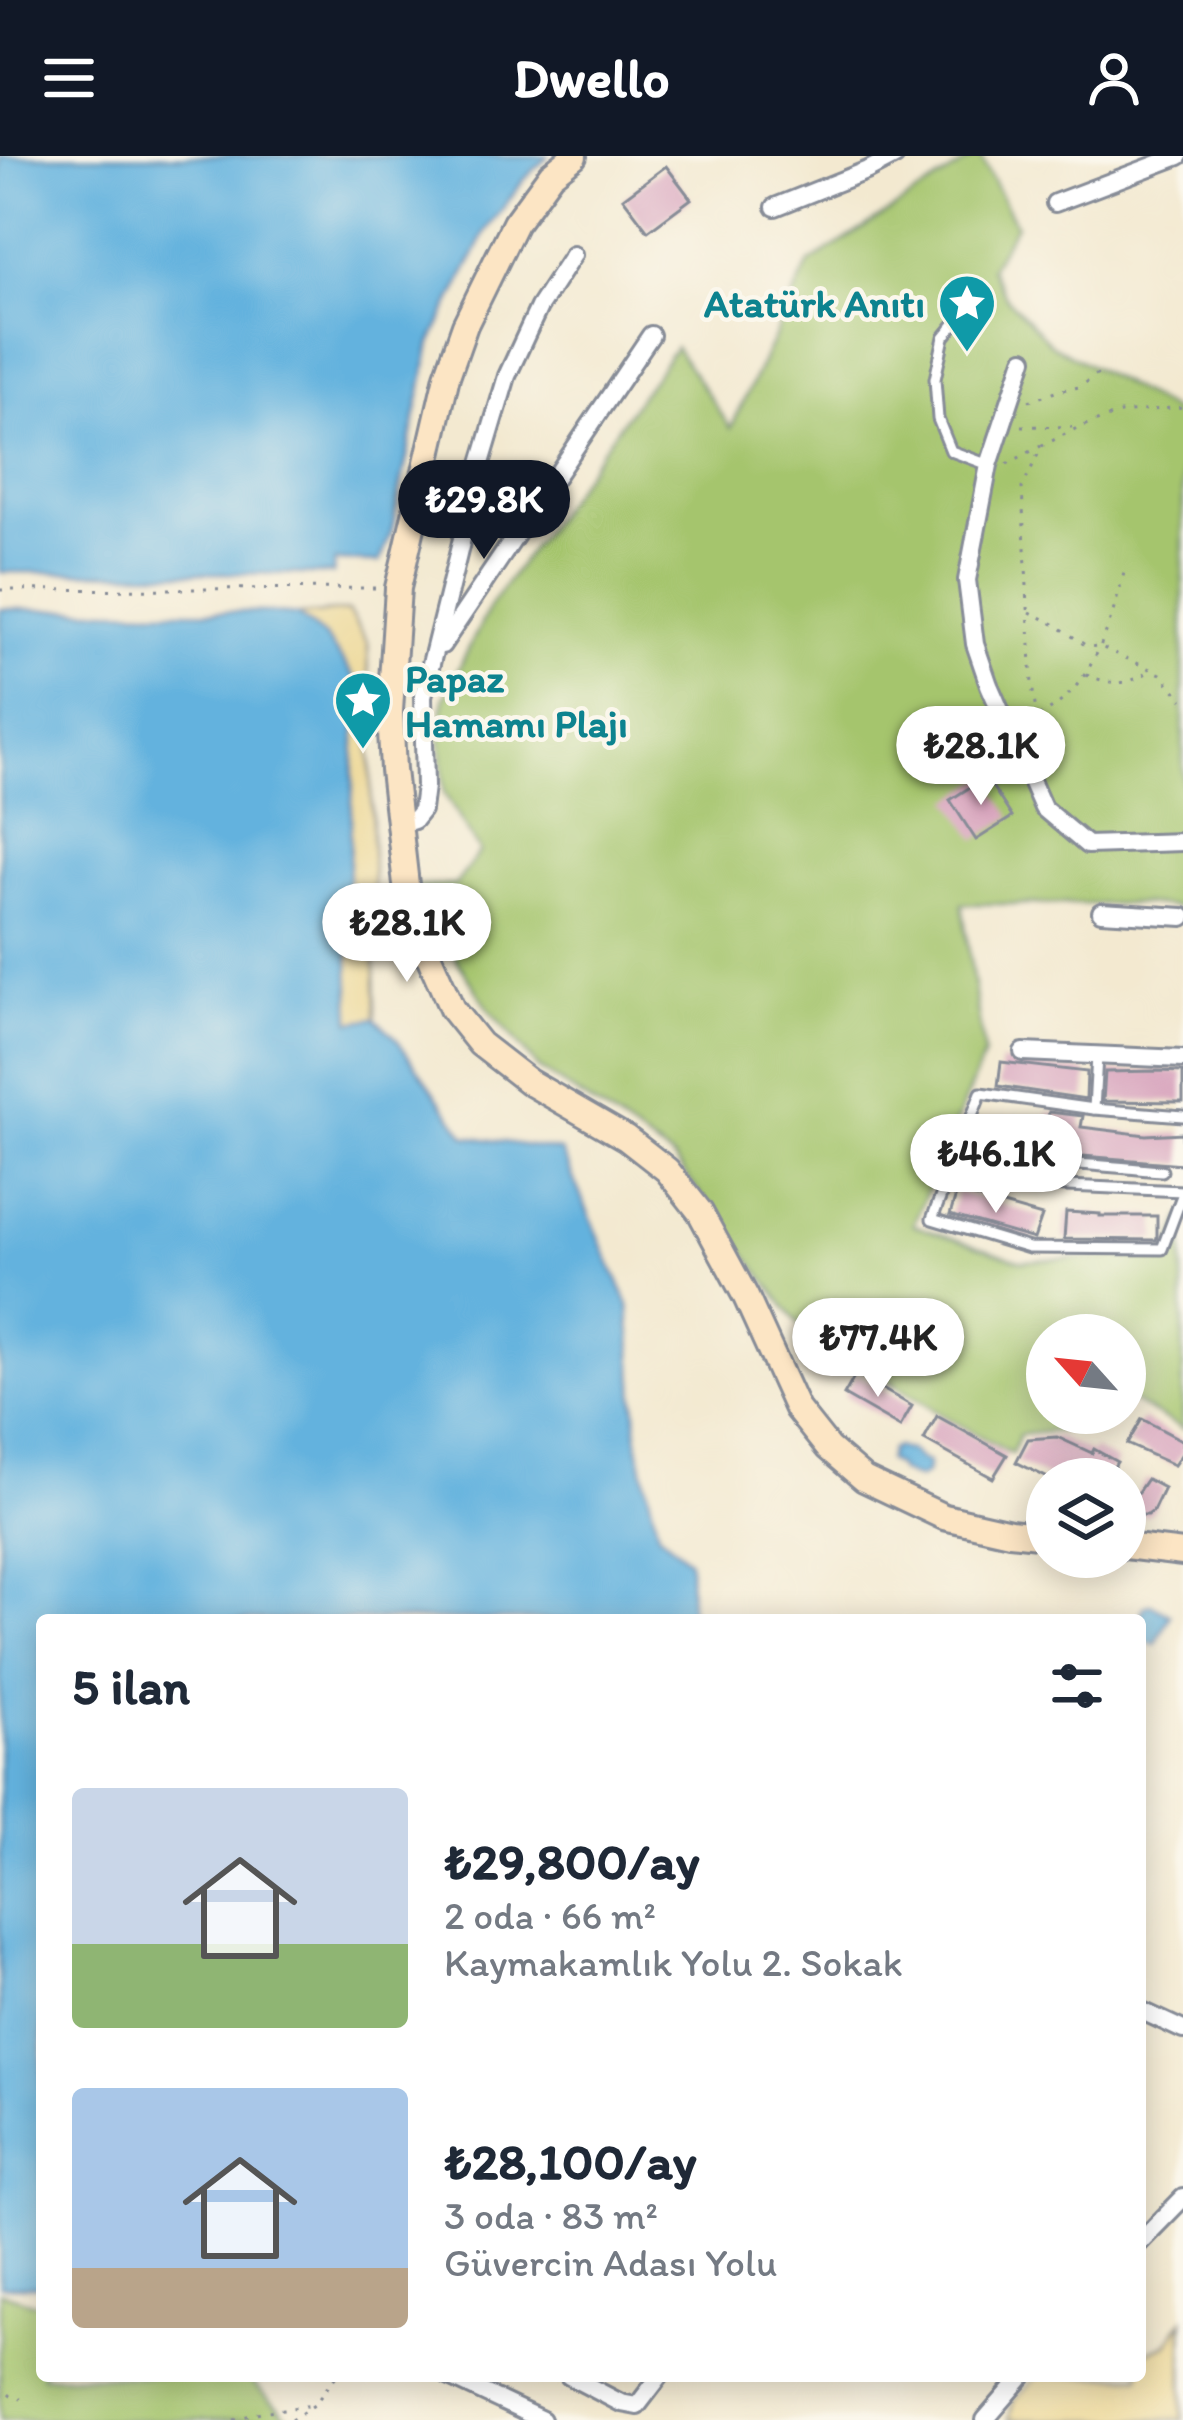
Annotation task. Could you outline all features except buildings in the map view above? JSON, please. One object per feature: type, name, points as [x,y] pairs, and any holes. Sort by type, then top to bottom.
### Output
[{"type":"main road","points":[[574,156],[551,174],[515,223],[465,325],[447,376],[398,588],[390,711],[409,910],[452,1009],[480,1044],[529,1082],[626,1138],[667,1170],[700,1212],[746,1297],[797,1409],[828,1448],[865,1479],[944,1517],[1026,1534]]},
{"type":"main road","points":[[1146,1549],[1183,1553]]},
{"type":"street","points":[[775,207],[895,156]]},
{"type":"street","points":[[1055,203],[1179,156]]},
{"type":"street","points":[[399,826],[414,820],[422,810],[423,696],[507,376],[539,307],[573,255]]},
{"type":"street","points":[[434,656],[651,335]]},
{"type":"street","points":[[1024,358],[989,465],[967,580],[975,644],[1042,808],[1087,845],[1183,842]]},
{"type":"street","points":[[1102,912],[1183,917]]},
{"type":"street","points":[[1023,1052],[1183,1059]]},
{"type":"street","points":[[1146,2013],[1183,2030]]},
{"type":"street","points":[[1146,2236],[1183,2198]]},
{"type":"street","points":[[464,2382],[542,2420]]},
{"type":"street","points":[[581,2382],[638,2413],[656,2382]]},
{"type":"street","points":[[985,2420],[1017,2382]]},
{"type":"lane","points":[[975,299],[944,338],[935,379],[938,419],[951,452],[989,465]]},
{"type":"lane","points":[[1094,1109],[1097,1056]]},
{"type":"lane","points":[[949,1171],[999,1183],[1183,1192],[1162,1249],[1029,1248],[932,1219],[949,1171],[982,1093],[1183,1116]]},
{"type":"lane","points":[[999,1183],[1011,1168],[1023,1165],[1162,1171]]},
{"type":"path","points":[[1010,403],[1080,387],[1103,370]]},
{"type":"path","points":[[989,465],[999,468],[1077,428],[1120,413],[1183,407]]},
{"type":"path","points":[[1002,426],[1077,428]]},
{"type":"path","points":[[1042,446],[1022,488],[1028,612],[1044,764]]},
{"type":"path","points":[[1037,717],[1058,706],[1085,674],[1112,619],[1126,566]]},
{"type":"path","points":[[0,590],[398,588]]},
{"type":"path","points":[[1028,612],[1088,647],[1099,646],[1161,674],[1183,700]]},
{"type":"path","points":[[1085,674],[1114,685],[1151,670]]},
{"type":"path","points":[[291,2420],[314,2405],[331,2382]]},
{"type":"path","points":[[0,2386],[21,2399]]},
{"type":"path","points":[[234,2420],[314,2405]]},
{"type":"green space","points":[[980,156],[1016,225],[990,268],[1005,296],[1051,344],[1183,417],[1183,908],[962,904],[984,1055],[913,1225],[1021,1261],[1166,1255],[1183,1214],[1183,1429],[1146,1409],[1146,1314],[1026,1314],[1028,1434],[1019,1435],[1012,1454],[806,1334],[673,1158],[538,1068],[490,1011],[410,888],[455,885],[480,852],[444,793],[440,736],[444,698],[490,606],[675,347],[731,428],[809,263]]},
{"type":"green space","points":[[0,2292],[36,2303],[36,2382],[252,2382],[291,2420],[0,2420]]},
{"type":"sand","points":[[348,611],[368,643],[376,1020],[351,1023],[347,904],[297,615]]},
{"type":"sand","points":[[1183,2320],[1183,2420],[1009,2420],[1013,2401],[1031,2382],[1146,2382],[1146,2353],[1167,2344]]},
{"type":"water","points":[[0,156],[548,156],[486,231],[431,343],[392,529],[380,562],[335,561],[333,574],[0,572]]},
{"type":"water","points":[[0,609],[297,615],[325,637],[358,682],[347,904],[351,1022],[375,1018],[395,1037],[466,1136],[561,1151],[629,1305],[638,1446],[658,1533],[689,1560],[690,1614],[36,1614],[36,2286],[0,2286]]},
{"type":"water","points":[[896,1447],[928,1463],[926,1473],[918,1479],[887,1461]]},
{"type":"water","points":[[1145,1606],[1171,1615],[1155,1645],[1146,1641],[1146,1614],[1140,1614]]},
{"type":"place","name":"Atatürk Anıtı","points":[[967,354]]},
{"type":"place","name":"Papaz Hamamı Plajı","points":[[363,751]]}]
